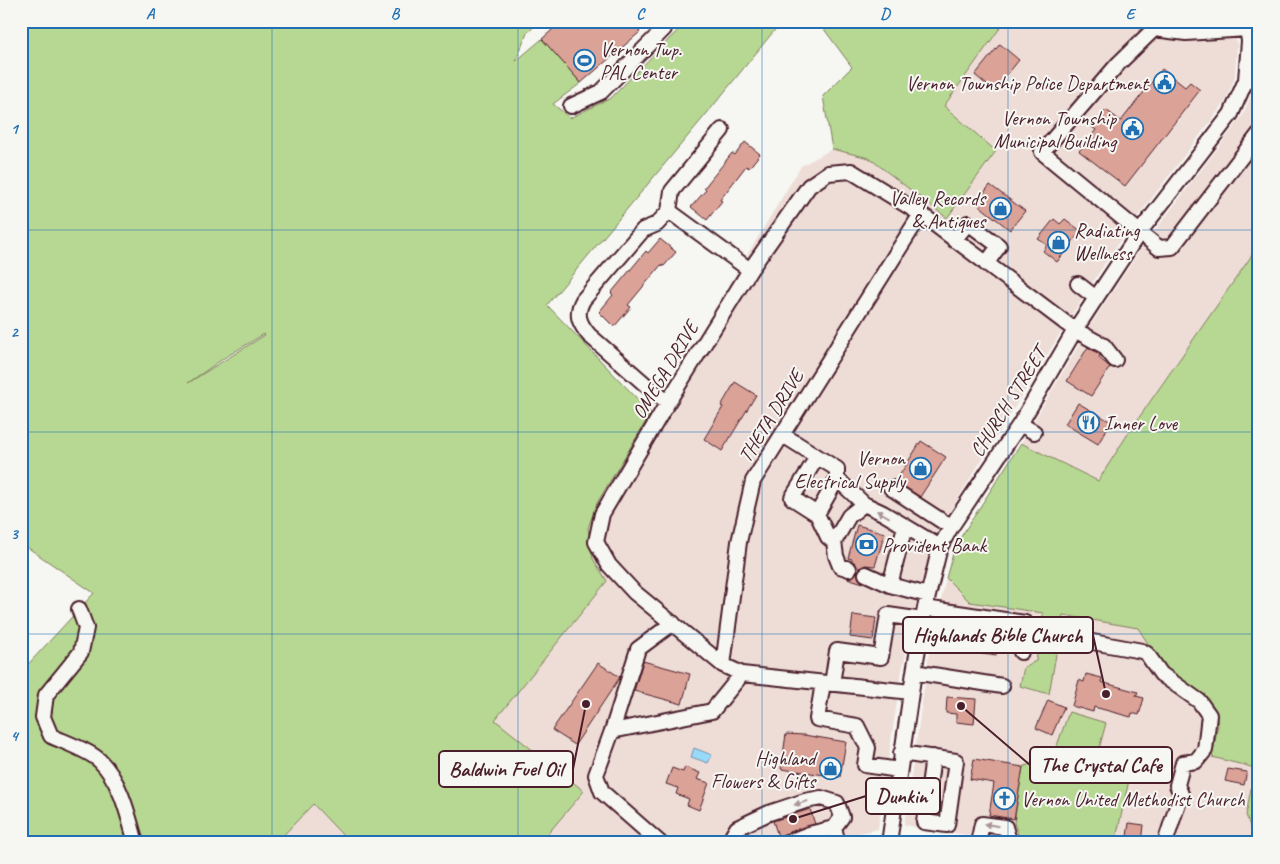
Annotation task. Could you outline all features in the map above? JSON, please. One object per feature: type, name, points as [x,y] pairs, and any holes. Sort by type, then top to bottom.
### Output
[{"type":"street","points":[[571,106],[601,92],[664,29],[665,21]]},
{"type":"street","points":[[1247,25],[1186,33],[1151,25],[1042,152],[1159,248],[1172,246],[1259,134]]},
{"type":"street","name":"CHURCH STREET","points":[[889,843],[910,692],[925,608],[940,548],[951,527],[1020,424],[1075,330],[1139,233],[1231,114],[1246,80],[1249,41],[1247,25]]},
{"type":"street","points":[[1246,80],[1259,70]]},
{"type":"street","points":[[668,402],[589,335],[581,325],[578,308],[643,230],[657,224],[668,211],[672,191],[722,130]]},
{"type":"street","name":"OMEGA DRIVE","points":[[910,692],[742,674],[723,664],[634,592],[609,565],[596,542],[602,514],[668,402],[750,270],[808,186],[828,173],[851,171],[921,214],[1075,330],[1104,346],[1115,360]]},
{"type":"street","points":[[668,211],[750,270]]},
{"type":"street","name":"THETA DRIVE","points":[[723,664],[739,542],[754,481],[921,214]]},
{"type":"street","points":[[954,240],[968,223],[999,246],[986,264]]},
{"type":"street","points":[[1078,284],[1096,298]]},
{"type":"street","points":[[1020,424],[1034,432]]},
{"type":"street","points":[[783,435],[837,469],[837,479],[817,514]]},
{"type":"street","points":[[817,457],[792,498],[817,514],[828,537],[834,542]]},
{"type":"street","points":[[837,479],[864,504],[883,513],[940,548]]},
{"type":"street","points":[[890,488],[951,527]]},
{"type":"street","points":[[849,569],[840,566],[834,542],[849,516],[864,504]]},
{"type":"street","points":[[890,585],[905,526]]},
{"type":"street","points":[[866,574],[890,585],[925,608]]},
{"type":"street","points":[[899,770],[865,765],[868,748],[857,726],[817,719],[837,651],[881,657],[888,615],[925,608],[1026,623],[1021,652]]},
{"type":"street","points":[[79,609],[86,628],[81,652],[46,695],[42,717],[51,736],[100,760],[114,781],[126,806],[136,843]]},
{"type":"street","points":[[660,843],[602,792],[596,775],[612,732],[638,649],[672,623]]},
{"type":"street","points":[[1076,639],[1142,650],[1161,674],[1199,701],[1209,715],[1205,750],[1196,761],[1183,764],[1177,785],[1181,794],[1166,843]]},
{"type":"street","points":[[914,672],[1002,686]]},
{"type":"street","points":[[612,732],[712,711],[742,674]]},
{"type":"street","points":[[901,752],[956,761],[947,825],[924,822],[934,758]]},
{"type":"street","points":[[732,843],[731,838],[737,828],[769,813],[820,798],[838,803],[842,817],[834,828],[809,834],[786,843]]},
{"type":"street","points":[[978,843],[982,824],[1004,828],[1008,836],[1007,843]]},
{"type":"street","points":[[834,828],[838,843]]},
{"type":"shaded area","points":[[1005,21],[1234,21],[1237,46],[1235,77],[1226,101],[1121,239],[933,539],[901,675],[878,829],[818,843],[540,843],[584,790],[494,721],[607,581],[593,559],[588,528],[597,503],[801,166],[832,149],[869,158],[947,218],[944,106]]},
{"type":"shaded area","points":[[1259,37],[1259,245],[1098,481],[1021,443],[1091,324],[1140,250],[1243,115],[1257,80]]},
{"type":"shaded area","points":[[946,578],[970,602],[1043,613],[1036,661],[1020,686],[1048,694],[1063,615],[1138,628],[1163,667],[1202,697],[1216,713],[1218,725],[1213,757],[1255,768],[1246,815],[1253,832],[1259,829],[1259,843],[1014,843],[904,825],[929,653]]},
{"type":"shaded area","points":[[313,804],[350,843],[276,843]]},
{"type":"green space","points":[[21,21],[540,21],[527,33],[516,61],[542,39],[581,83],[553,104],[570,118],[611,98],[687,21],[782,21],[547,305],[651,413],[597,503],[588,528],[593,559],[607,581],[495,720],[584,791],[540,843],[350,843],[313,804],[276,843],[21,843],[21,672],[94,593],[21,543]],"holes":[[[265,335],[188,383],[224,358]]]},
{"type":"green space","points":[[818,21],[1005,21],[944,106],[996,151],[947,218],[869,158],[832,149],[823,96],[852,67]]},
{"type":"green space","points":[[1259,245],[1259,829],[1252,832],[1246,815],[1255,768],[1212,757],[1218,725],[1216,713],[1202,697],[1163,667],[1138,628],[1063,615],[1049,694],[1020,686],[1024,667],[1036,661],[1043,613],[970,602],[946,578],[955,546],[1021,443],[1098,481],[1131,429]]},
{"type":"green space","points":[[1069,712],[1106,723],[1093,771],[1129,780],[1115,843],[1021,842],[1014,823],[1023,767],[1054,754]]},
{"type":"water","points":[[694,748],[712,755],[708,763],[691,757]]},
{"type":"building","name":"Vernon Twp. PAL Center","points":[[562,21],[631,21],[640,32],[581,83],[542,39]]},
{"type":"building","points":[[1000,44],[1019,60],[994,91],[975,75]]},
{"type":"building","name":"Vernon Township Municipal Building","points":[[1162,69],[1185,87],[1190,82],[1200,90],[1125,186],[1079,151],[1096,130],[1092,127],[1106,110],[1121,121]]},
{"type":"building","points":[[745,142],[760,154],[749,168],[746,166],[707,220],[691,207],[706,190],[704,188],[732,153],[735,155]]},
{"type":"building","points":[[990,185],[1025,211],[1010,230],[976,203]]},
{"type":"building","name":"Radiating Wellness","points":[[1054,219],[1060,224],[1065,219],[1081,231],[1057,262],[1043,251],[1047,245],[1038,239]]},
{"type":"building","points":[[660,239],[676,252],[664,266],[661,265],[628,305],[631,307],[614,327],[599,312],[613,295],[611,293],[646,251],[648,253]]},
{"type":"building","points":[[1088,347],[1099,354],[1099,358],[1110,367],[1091,396],[1067,381]]},
{"type":"building","points":[[735,382],[756,395],[722,451],[704,439]]},
{"type":"building","name":"Inner Love","points":[[1078,403],[1111,422],[1098,444],[1065,424]]},
{"type":"building","name":"Vernon Electrical Supply","points":[[921,441],[946,457],[920,497],[896,481]]},
{"type":"building","name":"Provident Bank","points":[[857,525],[885,533],[875,566],[865,565],[858,571],[859,579],[863,583],[847,578],[854,576],[857,571],[856,564],[852,559],[848,558]]},
{"type":"building","points":[[853,615],[876,618],[873,640],[850,637]]},
{"type":"building","points":[[967,623],[1000,628],[996,656],[963,651]]},
{"type":"building","points":[[643,661],[690,674],[682,704],[634,691]]},
{"type":"building","points":[[598,663],[620,677],[575,745],[552,730]]},
{"type":"building","points":[[1086,674],[1102,678],[1101,682],[1138,692],[1136,696],[1144,698],[1139,715],[1132,713],[1131,717],[1094,707],[1093,712],[1072,706],[1079,680],[1084,682]]},
{"type":"building","points":[[947,697],[976,699],[974,724],[956,722],[956,714],[946,713]]},
{"type":"building","points":[[1048,700],[1064,707],[1052,735],[1036,728]]},
{"type":"building","points":[[786,734],[846,742],[840,777],[781,769]]},
{"type":"building","name":"Vernon United Methodist Church","points":[[974,759],[1023,767],[1014,819],[989,815],[994,783],[970,779]]},
{"type":"building","points":[[685,767],[700,773],[697,779],[709,783],[699,810],[687,805],[689,799],[676,794],[678,788],[666,784],[672,768],[683,772]]},
{"type":"building","points":[[1228,769],[1247,772],[1244,785],[1225,781]]},
{"type":"building","points":[[810,809],[815,824],[778,836],[773,821]]},
{"type":"building","points":[[1129,823],[1144,825],[1142,843],[1126,843]]},
{"type":"railway","points":[[21,29],[32,21]]},
{"type":"place","name":"Vernon Twp. PAL Center","points":[[584,61]]},
{"type":"place","name":"Vernon Township Police Department","points":[[1164,83]]},
{"type":"place","name":"Vernon Township Municipal Building","points":[[1132,129]]},
{"type":"place","name":"Valley Records & Antiques","points":[[1001,209]]},
{"type":"place","name":"Radiating Wellness","points":[[1058,242]]},
{"type":"place","name":"Inner Love","points":[[1088,423]]},
{"type":"place","name":"Vernon Electrical Supply","points":[[921,469]]},
{"type":"place","name":"Provident Bank","points":[[866,545]]},
{"type":"place","name":"Highlands Bible Church","points":[[1106,694]]},
{"type":"place","name":"Baldwin Fuel Oil","points":[[586,704]]},
{"type":"place","name":"The Crystal Cafe","points":[[961,706]]},
{"type":"place","name":"Highland Flowers & Gifts","points":[[831,769]]},
{"type":"place","name":"Vernon United Methodist Church","points":[[1005,799]]},
{"type":"place","name":"Dunkin'","points":[[793,819]]}]
